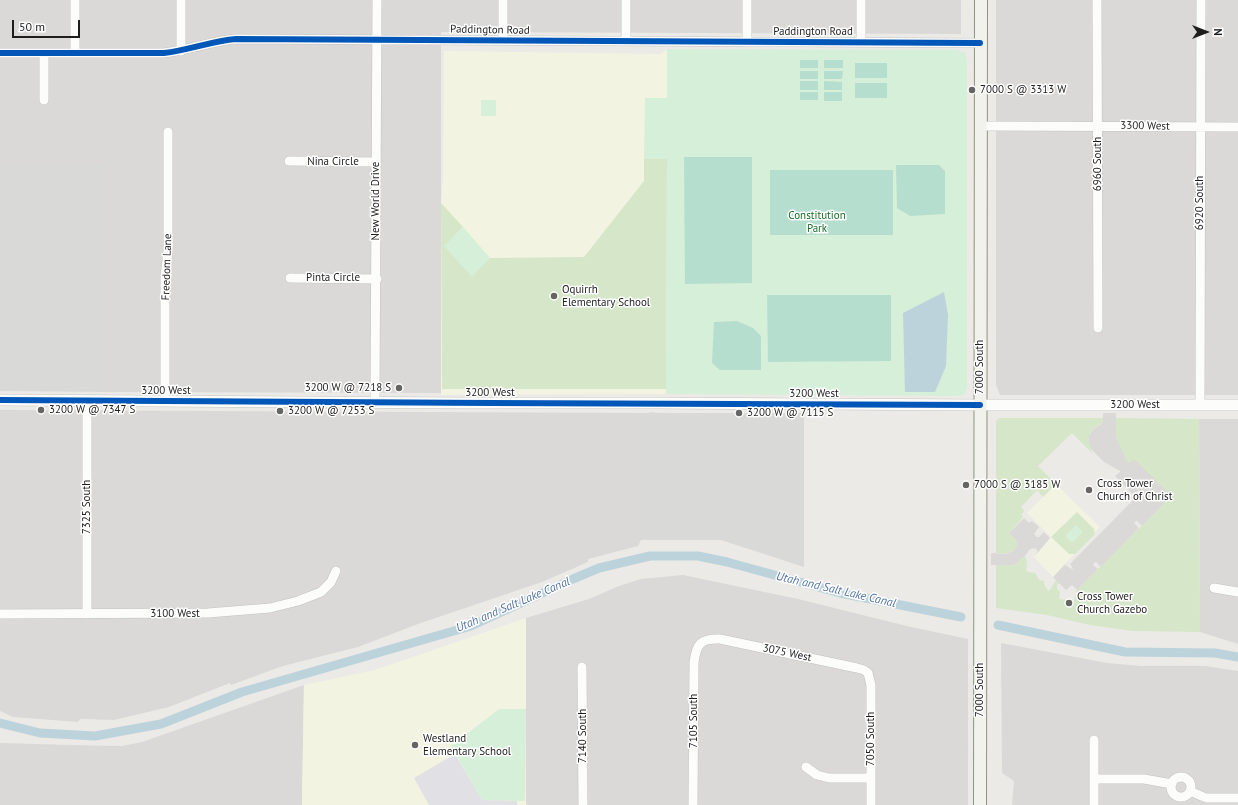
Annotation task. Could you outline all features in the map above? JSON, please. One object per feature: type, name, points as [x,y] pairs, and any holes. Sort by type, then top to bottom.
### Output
[{"type":"main road","name":"7000 South","points":[[980,805],[981,0]]},
{"type":"street","points":[[75,0],[75,53]]},
{"type":"street","points":[[180,51],[181,0]]},
{"type":"street","name":"New World Drive","points":[[375,402],[377,279],[377,0]]},
{"type":"street","points":[[503,0],[503,40]]},
{"type":"street","points":[[626,0],[626,41]]},
{"type":"street","points":[[747,0],[747,42]]},
{"type":"street","points":[[861,0],[861,42]]},
{"type":"street","name":"6960 South","points":[[1097,0],[1098,328]]},
{"type":"street","name":"6920 South","points":[[1200,405],[1201,0]]},
{"type":"street","name":"Paddington Road","points":[[0,53],[164,53],[180,51],[223,40],[236,39],[980,43]]},
{"type":"street","points":[[44,52],[44,100]]},
{"type":"street","name":"3300 West","points":[[980,126],[1238,127]]},
{"type":"street","name":"Freedom Lane","points":[[165,401],[165,276],[168,251],[168,132]]},
{"type":"street","name":"Nina Circle","points":[[289,161],[376,162]]},
{"type":"street","name":"Pinta Circle","points":[[290,278],[377,279]]},
{"type":"street","name":"3200 West","points":[[0,400],[1238,405]]},
{"type":"street","name":"7325 South","points":[[87,401],[87,614]]},
{"type":"street","name":"3100 West","points":[[0,614],[208,614],[270,608],[298,602],[321,592],[331,582],[336,571]]},
{"type":"street","points":[[1214,588],[1238,592]]},
{"type":"street","name":"3075 West","points":[[705,640],[712,638],[720,639],[857,668],[868,673]]},
{"type":"street","name":"7105 South","points":[[694,805],[694,663],[695,652],[699,645],[705,640]]},
{"type":"street","name":"7140 South","points":[[582,667],[583,805]]},
{"type":"street","name":"7050 South","points":[[868,673],[871,685],[871,805]]},
{"type":"street","points":[[1094,740],[1094,805]]},
{"type":"street","points":[[806,767],[817,775],[829,778],[871,778]]},
{"type":"street","points":[[1177,778],[1186,779],[1190,784],[1190,791],[1184,797],[1177,797],[1172,792],[1172,784],[1177,778]]},
{"type":"street","points":[[1094,779],[1149,779],[1172,784]]},
{"type":"street","points":[[1190,791],[1206,798],[1238,798]]},
{"type":"shaded area","points":[[0,0],[961,0],[961,34],[441,32],[441,393],[97,392],[0,296]]},
{"type":"shaded area","points":[[996,0],[1238,0],[1238,395],[1000,395],[996,385]]},
{"type":"shaded area","name":"Oquirrh Elementary School","points":[[667,49],[667,98],[645,98],[645,142],[667,142],[666,394],[441,395],[441,203],[443,180],[444,51],[661,54]]},
{"type":"shaded area","points":[[0,164],[108,165],[108,392],[0,391]]},
{"type":"shaded area","points":[[0,410],[641,413],[641,436],[650,415],[649,412],[659,413],[657,417],[785,417],[784,413],[798,413],[795,431],[641,529],[641,540],[638,546],[588,559],[588,562],[542,582],[418,624],[358,647],[283,666],[231,685],[230,683],[169,707],[114,720],[80,719],[78,722],[13,717],[0,711]]},
{"type":"shaded area","points":[[641,413],[804,413],[804,567],[721,540],[641,540]]},
{"type":"shaded area","points":[[1103,413],[1116,413],[1116,437],[1134,458],[1172,496],[1142,526],[1136,521],[1134,523],[1139,528],[1101,567],[1095,562],[1093,565],[1098,569],[1077,590],[1072,585],[1066,590],[1053,577],[1057,572],[1057,569],[1036,554],[1038,551],[1035,548],[1030,549],[1025,556],[1014,565],[991,565],[991,553],[1005,554],[1013,551],[1017,542],[1009,533],[1024,518],[1029,523],[1032,521],[1039,527],[1034,534],[1037,537],[1044,532],[1070,559],[1065,565],[1073,569],[1070,564],[1137,496],[1143,500],[1139,490],[1133,495],[1115,476],[1120,471],[1104,462],[1091,449],[1088,437],[1093,429],[1103,423]]},
{"type":"shaded area","points":[[1199,419],[1238,419],[1238,644],[1200,632]]},
{"type":"shaded area","points":[[1056,484],[1100,527],[1053,577],[1034,557],[1051,537],[1027,513]]},
{"type":"shaded area","points":[[683,575],[798,599],[911,627],[968,639],[968,805],[526,805],[526,618],[589,599],[619,586],[641,579]]},
{"type":"shaded area","name":"Westland Elementary School","points":[[526,618],[526,805],[302,805],[304,685],[375,670]]},
{"type":"shaded area","points":[[1001,643],[1107,663],[1141,666],[1205,666],[1238,671],[1238,805],[1012,805],[1014,781],[1002,773]]},
{"type":"shaded area","points":[[304,685],[302,803],[315,805],[0,805],[0,743],[122,746],[142,742]]},
{"type":"shaded area","points":[[455,754],[482,800],[517,801],[517,805],[429,805],[414,778]]},
{"type":"green space","name":"Constitution Park","points":[[667,49],[957,50],[965,53],[967,60],[967,387],[965,394],[960,396],[666,394],[667,159],[644,159],[645,98],[667,98]]},
{"type":"green space","points":[[800,60],[818,60],[818,68],[800,68]]},
{"type":"green space","points":[[824,60],[843,60],[843,68],[824,68]]},
{"type":"green space","points":[[855,63],[887,63],[887,78],[855,78]]},
{"type":"green space","points":[[800,71],[818,71],[818,79],[800,79]]},
{"type":"green space","points":[[824,71],[843,71],[842,79],[824,79]]},
{"type":"green space","points":[[800,81],[818,81],[818,90],[800,90]]},
{"type":"green space","points":[[824,81],[842,82],[842,90],[824,90]]},
{"type":"green space","points":[[855,83],[887,83],[887,98],[855,98]]},
{"type":"green space","points":[[800,92],[818,92],[818,100],[800,100]]},
{"type":"green space","points":[[824,92],[842,92],[842,101],[824,101]]},
{"type":"green space","points":[[481,100],[496,100],[496,116],[481,116]]},
{"type":"green space","points":[[684,157],[752,157],[752,283],[685,284]]},
{"type":"green space","points":[[644,159],[667,159],[666,389],[442,389],[441,203],[463,227],[445,246],[472,276],[490,258],[584,257],[644,181]]},
{"type":"green space","points":[[896,165],[939,165],[945,171],[945,214],[910,216],[897,208]]},
{"type":"green space","points":[[770,170],[893,170],[893,235],[770,235]]},
{"type":"green space","points":[[463,227],[490,258],[472,277],[444,246]]},
{"type":"green space","points":[[767,295],[891,295],[891,361],[768,362]]},
{"type":"green space","points":[[737,321],[753,328],[761,336],[761,370],[720,370],[712,363],[714,322]]},
{"type":"green space","points":[[999,418],[1103,418],[1103,423],[1095,427],[1089,434],[1089,444],[1093,454],[1072,433],[1038,466],[1056,484],[1043,497],[1037,490],[1021,507],[1024,510],[1021,514],[1023,517],[1009,533],[1017,542],[1017,547],[1010,552],[1005,553],[996,553],[996,421]]},
{"type":"green space","points":[[1116,418],[1199,419],[1200,632],[1133,631],[1090,625],[1047,615],[996,608],[996,565],[1014,565],[1025,556],[1027,562],[1026,571],[1035,573],[1040,581],[1044,580],[1044,584],[1048,591],[1056,580],[1059,583],[1057,585],[1057,589],[1060,592],[1059,599],[1067,600],[1066,607],[1072,608],[1077,590],[1172,496],[1134,459],[1129,463],[1127,462],[1116,437]]},
{"type":"green space","points":[[1077,512],[1094,529],[1095,534],[1075,554],[1069,554],[1051,537]]},
{"type":"green space","points":[[1076,525],[1083,532],[1072,543],[1065,536]]},
{"type":"green space","points":[[499,709],[526,709],[525,801],[482,800],[451,746]]},
{"type":"water","points":[[944,292],[948,315],[946,366],[935,392],[905,392],[903,313]]},
{"type":"waterway","name":"Utah and Salt Lake Canal","points":[[0,723],[40,733],[95,736],[161,724],[242,692],[471,626],[599,568],[650,556],[698,556],[727,562],[840,593],[961,617]]},
{"type":"waterway","name":"Utah and Salt Lake Canal","points":[[998,625],[1125,652],[1215,653],[1238,657]]},
{"type":"cycle path","points":[[0,53],[164,53],[236,39],[980,43]]},
{"type":"cycle path","points":[[0,400],[980,405]]},
{"type":"place","name":"7000 S @ 3313 W","points":[[972,90]]},
{"type":"place","name":"Oquirrh Elementary School","points":[[554,296]]},
{"type":"place","name":"3200 W @ 7218 S","points":[[399,388]]},
{"type":"place","name":"3200 W @ 7347 S","points":[[41,410]]},
{"type":"place","name":"3200 W @ 7253 S","points":[[280,411]]},
{"type":"place","name":"3200 W @ 7115 S","points":[[739,413]]},
{"type":"place","name":"7000 S @ 3185 W","points":[[966,485]]},
{"type":"place","name":"Cross Tower Church of Christ","points":[[1089,490]]},
{"type":"place","name":"Cross Tower Church Gazebo","points":[[1069,603]]},
{"type":"place","name":"Westland Elementary School","points":[[415,745]]}]
